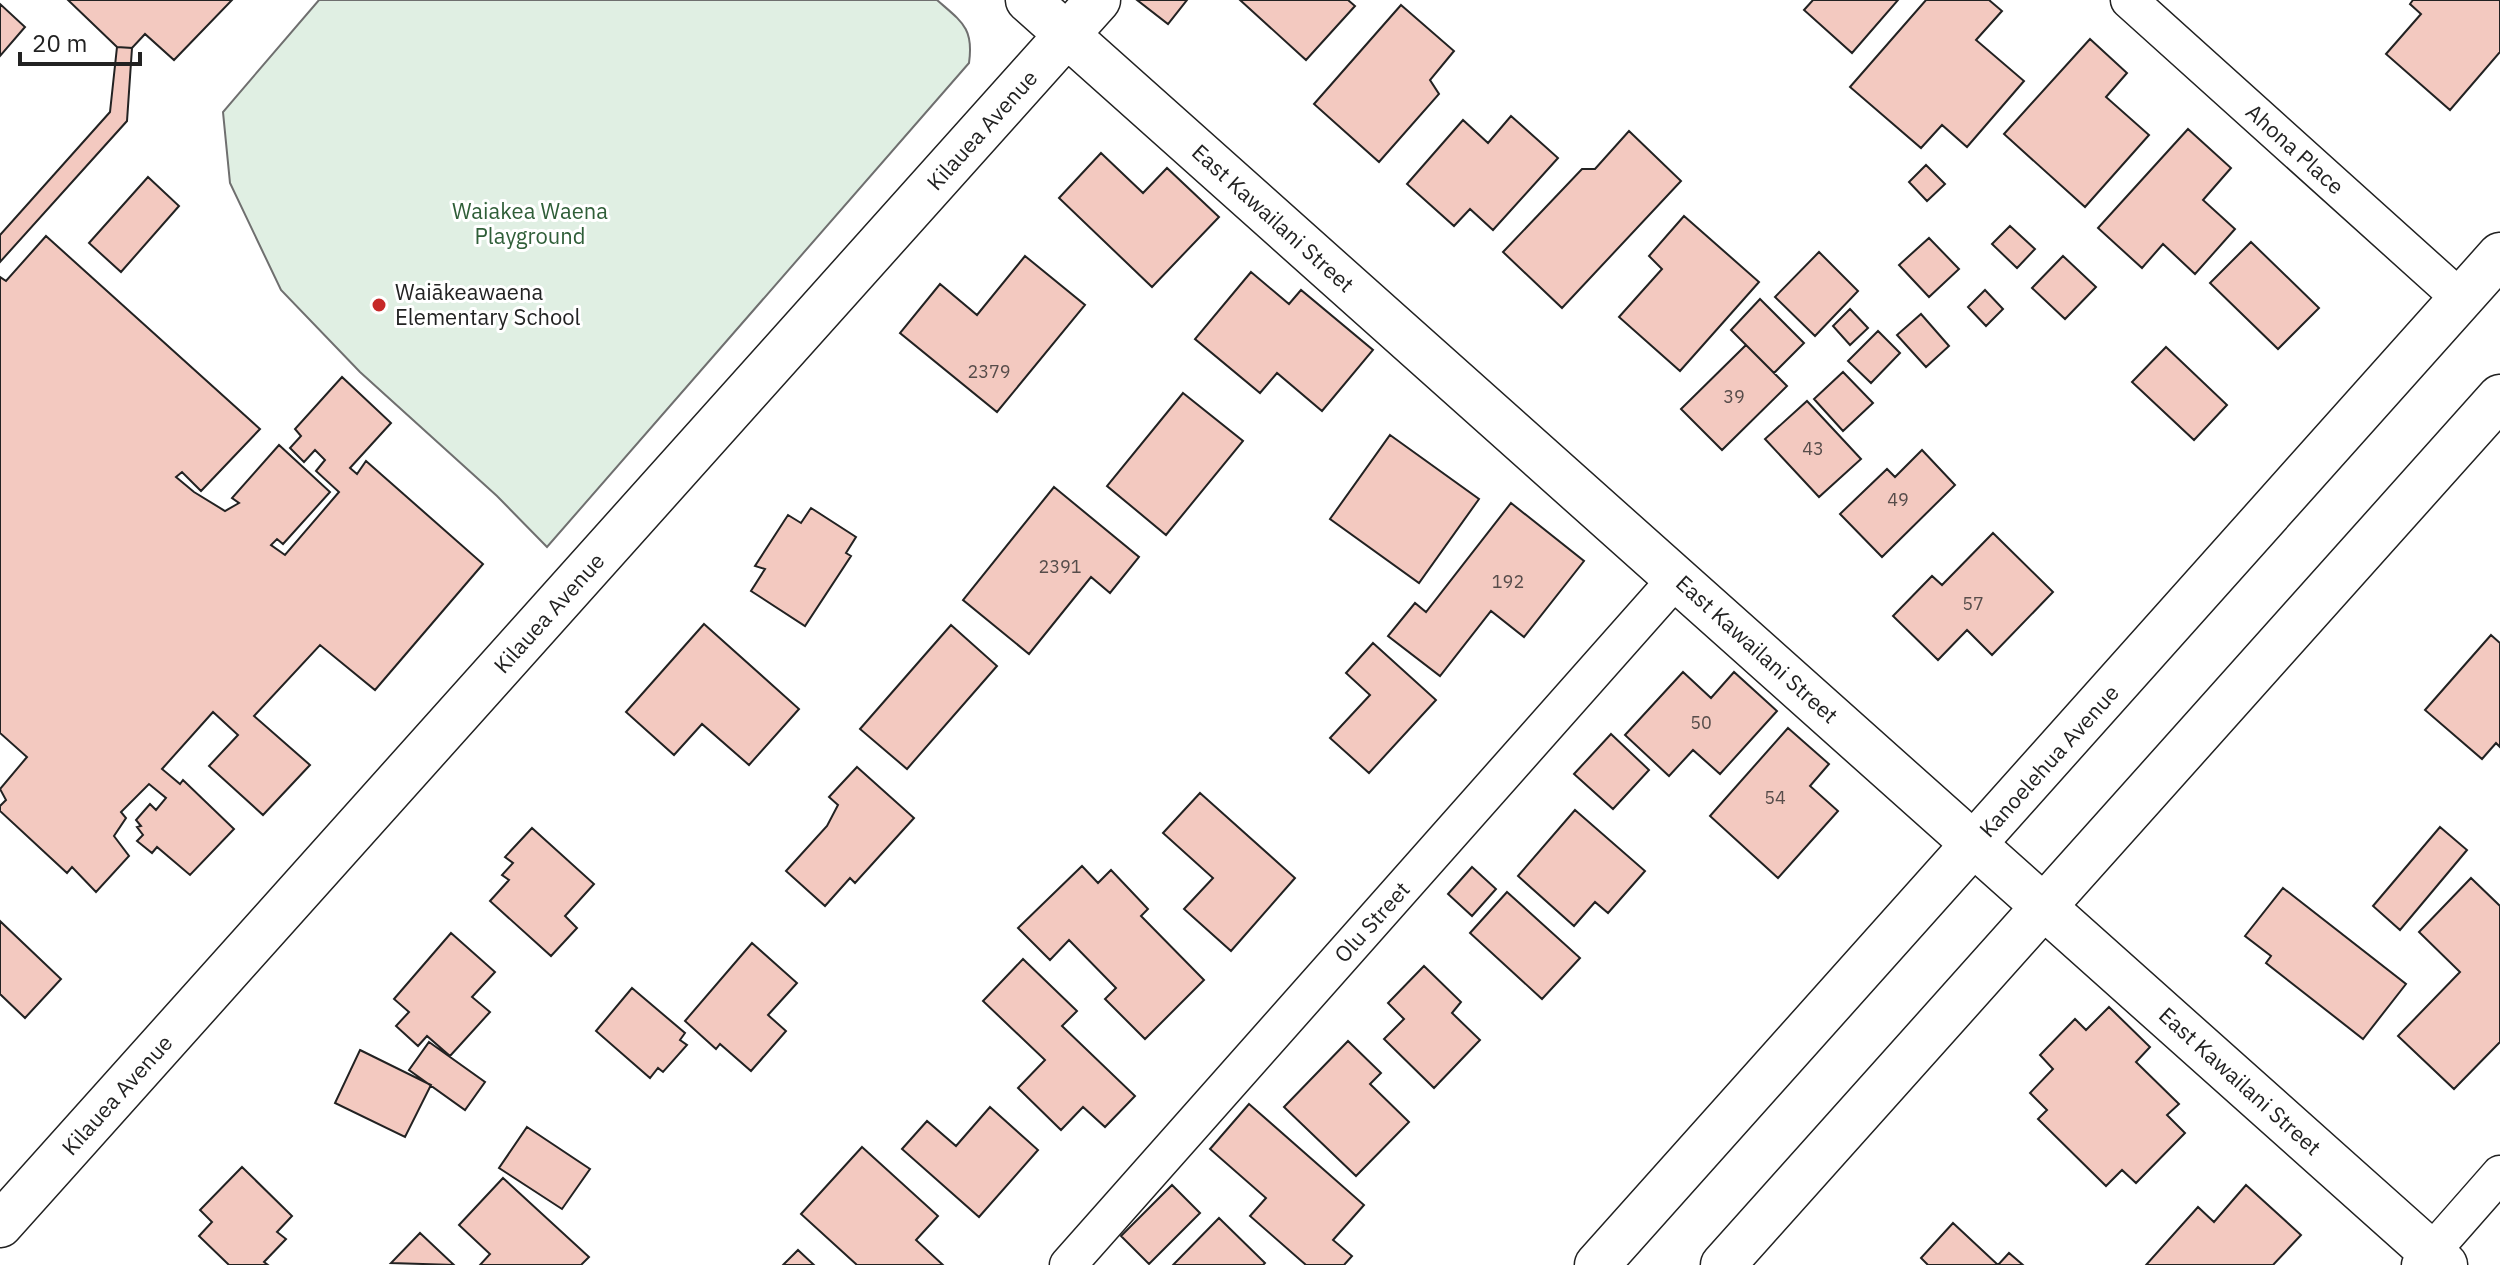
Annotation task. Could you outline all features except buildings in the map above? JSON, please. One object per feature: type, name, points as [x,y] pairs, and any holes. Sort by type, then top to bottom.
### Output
[{"type":"main road","name":"East Kawailani Street","points":[[1028,0],[1975,844],[2432,1261]]},
{"type":"main road","name":"Kilauea Avenue","points":[[0,1225],[1098,0]]},
{"type":"main road","name":"Kanoelehua Avenue","points":[[1597,1265],[2500,255]]},
{"type":"main road","points":[[1723,1265],[2500,397]]},
{"type":"street","name":"Ahona Place","points":[[2129,0],[2461,299]]},
{"type":"street","name":"Olu Street","points":[[1068,1265],[1677,578]]},
{"type":"street","points":[[2432,1261],[2500,1174]]},
{"type":"green space","name":"Waiakea Waena Playground","points":[[319,0],[937,0],[968,33],[969,63],[547,547],[497,496],[360,372],[281,290],[230,183],[223,112]]},
{"type":"place","name":"Waiākeawaena Elementary School","points":[[379,305]]}]
